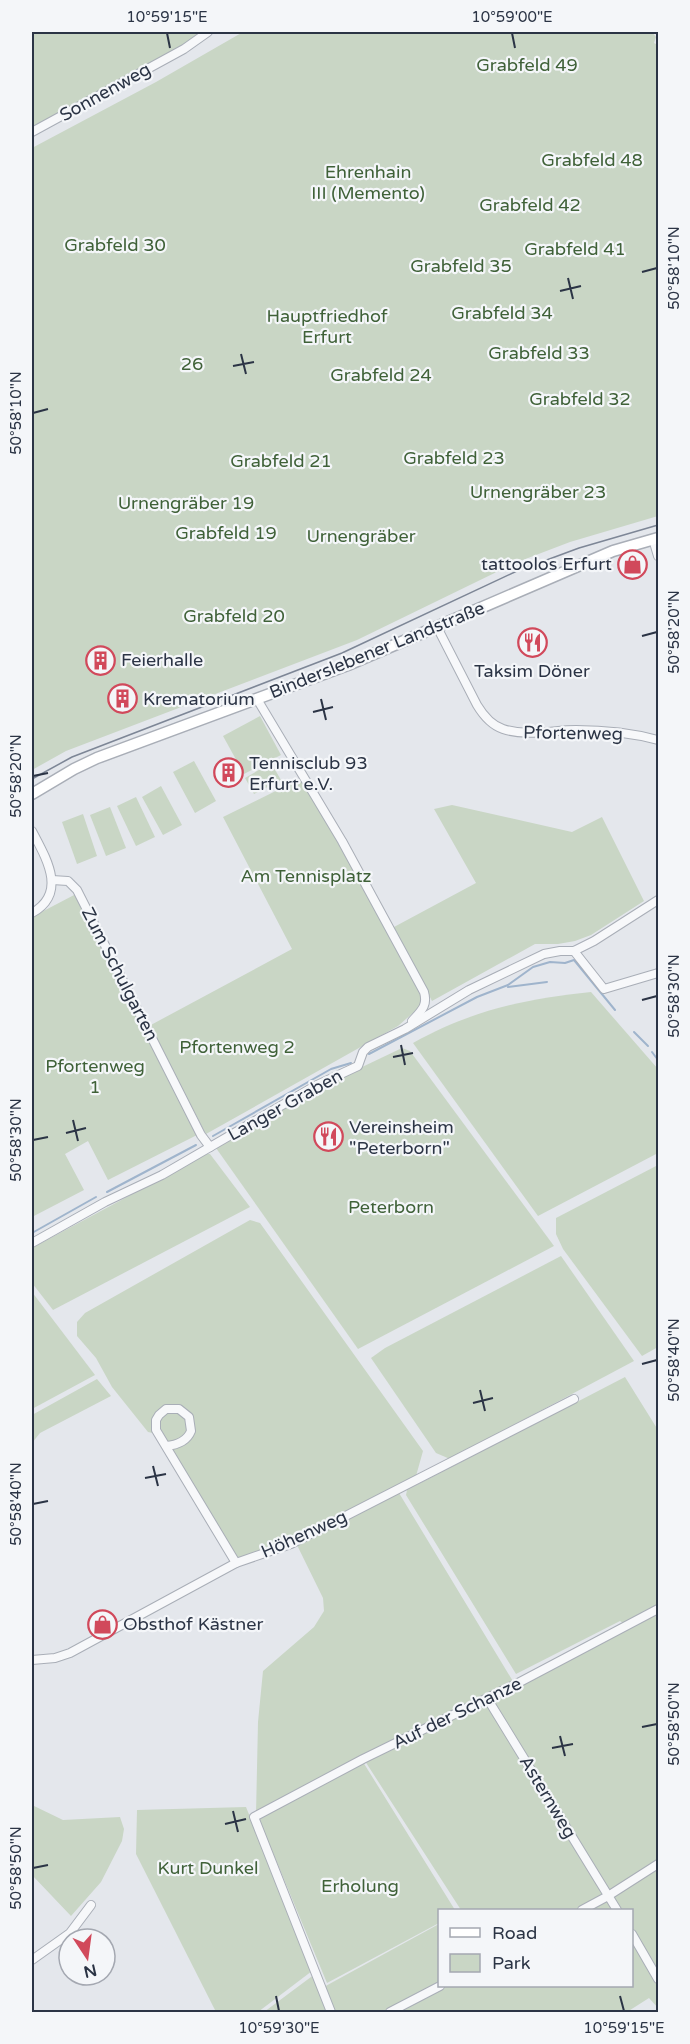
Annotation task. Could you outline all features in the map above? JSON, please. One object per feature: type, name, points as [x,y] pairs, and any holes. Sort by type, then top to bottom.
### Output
[{"type":"main road","name":"Binderslebener Landstraße","points":[[32,794],[74,769],[97,759],[348,665],[603,555],[656,538]]},
{"type":"street","name":"Sonnenweg","points":[[32,132],[184,49],[208,32]]},
{"type":"street","points":[[656,538],[658,556]]},
{"type":"street","name":"Pfortenweg","points":[[437,627],[483,715],[501,728],[514,732],[599,730],[658,740]]},
{"type":"street","points":[[257,699],[342,841],[424,992],[425,1007],[405,1029]]},
{"type":"street","points":[[32,831],[42,850],[52,880],[47,900],[32,913]]},
{"type":"street","name":"Zum Schulgarten","points":[[52,880],[69,881],[77,890],[196,1126],[210,1147]]},
{"type":"street","name":"Langer Graben","points":[[32,1243],[162,1175],[315,1086],[358,1066],[363,1052],[368,1047],[405,1029],[470,990],[544,954],[574,951],[594,941],[658,900]]},
{"type":"street","points":[[574,951],[604,989],[658,973]]},
{"type":"street","name":"Höhenweg","points":[[32,1660],[55,1658],[70,1653],[236,1563],[291,1544],[574,1399]]},
{"type":"street","points":[[166,1446],[183,1440],[191,1431],[189,1417],[179,1409],[166,1409],[159,1415],[156,1420],[156,1430],[236,1563]]},
{"type":"street","name":"Auf der Schanze","points":[[331,2013],[254,1817],[658,1609]]},
{"type":"street","name":"Asternweg","points":[[487,1698],[616,1909]]},
{"type":"street","points":[[585,1909],[658,1864]]},
{"type":"street","points":[[32,1960],[70,1933],[91,1905]]},
{"type":"street","points":[[633,1936],[658,1979]]},
{"type":"street","points":[[390,2013],[438,1987]]},
{"type":"green space","points":[[32,32],[200,32],[181,46],[32,128]]},
{"type":"green space","name":"Hauptfriedhof Erfurt","points":[[243,32],[652,32],[656,37],[654,43],[658,45],[658,516],[570,542],[515,563],[357,640],[66,751],[32,770],[32,148],[156,82]]},
{"type":"green space","points":[[260,716],[281,755],[244,774],[223,736]]},
{"type":"green space","points":[[194,761],[216,801],[195,813],[173,772]]},
{"type":"green space","points":[[271,763],[281,780],[254,794],[245,778]]},
{"type":"green space","name":"Pfortenweg 2","points":[[302,778],[421,993],[422,1005],[398,1026],[206,1134],[149,1026],[292,949],[223,817]]},
{"type":"green space","points":[[161,786],[182,825],[163,835],[142,797]]},
{"type":"green space","points":[[136,797],[155,837],[136,846],[117,806]]},
{"type":"green space","points":[[452,805],[572,832],[602,817],[644,901],[591,935],[558,944],[535,944],[432,1001],[394,927],[476,883],[434,809]]},
{"type":"green space","points":[[110,807],[126,848],[106,856],[90,815]]},
{"type":"green space","points":[[83,814],[97,856],[77,864],[62,822]]},
{"type":"green space","name":"Pfortenweg 1","points":[[76,894],[197,1135],[108,1180],[88,1141],[65,1154],[84,1190],[32,1217],[32,917]]},
{"type":"green space","points":[[591,992],[658,1069],[658,1153],[538,1216],[413,1043],[478,1014],[544,998]]},
{"type":"green space","name":"Peterborn","points":[[402,1048],[410,1051],[554,1246],[358,1349],[216,1148],[316,1089]]},
{"type":"green space","points":[[210,1154],[250,1207],[53,1310],[32,1283],[32,1248]]},
{"type":"green space","points":[[658,1165],[658,1347],[642,1356],[563,1249],[556,1234],[556,1218]]},
{"type":"green space","points":[[250,1220],[260,1223],[423,1451],[416,1476],[291,1541],[237,1558],[162,1435],[148,1432],[112,1387],[96,1358],[77,1336],[77,1322],[85,1313]]},
{"type":"green space","points":[[561,1256],[634,1361],[450,1459],[436,1453],[371,1358],[385,1348]]},
{"type":"green space","points":[[32,1292],[95,1375],[32,1409]]},
{"type":"green space","points":[[625,1377],[658,1430],[658,1605],[623,1623],[620,1621],[516,1674],[406,1495],[407,1490]]},
{"type":"green space","points":[[97,1379],[111,1396],[40,1433],[32,1443],[32,1415]]},
{"type":"green space","points":[[399,1493],[514,1683],[658,1611],[658,2008],[649,1998],[627,2012],[264,2012],[315,1974],[322,1988],[438,1925],[438,1987],[633,1987],[633,1909],[460,1909],[363,1758],[256,1814],[258,1722],[263,1671],[314,1627],[324,1611],[323,1598],[296,1543]]},
{"type":"green space","name":"Erholung","points":[[363,1762],[454,1909],[438,1909],[438,1924],[327,1983],[259,1819]]},
{"type":"green space","points":[[32,1805],[63,1820],[120,1817],[124,1829],[122,1841],[101,1882],[71,1916],[32,1875]]},
{"type":"green space","name":"Kurt Dunkel","points":[[246,1807],[312,1971],[258,2012],[216,2012],[136,1854],[137,1810]]},
{"type":"waterway","points":[[369,1054],[477,997],[508,985],[533,967],[550,962],[565,963],[574,960],[615,1010]]},
{"type":"waterway","points":[[508,987],[547,982]]},
{"type":"waterway","points":[[634,1032],[648,1046]]},
{"type":"waterway","points":[[652,1052],[658,1060]]},
{"type":"waterway","points":[[213,1136],[331,1069],[351,1063]]},
{"type":"waterway","points":[[107,1192],[196,1145]]},
{"type":"waterway","points":[[32,1233],[96,1197]]},
{"type":"tram line","points":[[32,779],[72,757],[342,653],[517,571],[579,548],[658,525]]},
{"type":"place","name":"tattoolos Erfurt","points":[[633,564]]},
{"type":"place","name":"Taksim Döner","points":[[532,642]]},
{"type":"place","name":"Feierhalle","points":[[100,660]]},
{"type":"place","name":"Krematorium","points":[[122,699]]},
{"type":"place","name":"Tennisclub 93 Erfurt e.V.","points":[[228,773]]},
{"type":"place","name":"Vereinsheim \"Peterborn\"","points":[[328,1137]]},
{"type":"place","name":"Obsthof Kästner","points":[[102,1624]]},
{"type":"park label","name":"Grabfeld 49","points":[[527,65]]},
{"type":"park label","name":"Grabfeld 48","points":[[592,160]]},
{"type":"park label","name":"Ehrenhain III (Memento)","points":[[368,182]]},
{"type":"park label","name":"Grabfeld 42","points":[[530,205]]},
{"type":"park label","name":"Grabfeld 30","points":[[115,245]]},
{"type":"park label","name":"Grabfeld 41","points":[[575,249]]},
{"type":"park label","name":"Grabfeld 35","points":[[461,266]]},
{"type":"park label","name":"Grabfeld 34","points":[[502,313]]},
{"type":"park label","name":"Grabfeld 33","points":[[539,353]]},
{"type":"park label","name":"26","points":[[192,364]]},
{"type":"park label","name":"Grabfeld 24","points":[[381,375]]},
{"type":"park label","name":"Grabfeld 32","points":[[580,399]]},
{"type":"park label","name":"Grabfeld 23","points":[[454,458]]},
{"type":"park label","name":"Grabfeld 21","points":[[281,461]]},
{"type":"park label","name":"Urnengräber 23","points":[[538,492]]},
{"type":"park label","name":"Urnengräber 19","points":[[186,503]]},
{"type":"park label","name":"Grabfeld 19","points":[[226,533]]},
{"type":"park label","name":"Urnengräber","points":[[361,536]]},
{"type":"park label","name":"Grabfeld 20","points":[[234,616]]},
{"type":"park label","name":"Am Tennisplatz","points":[[306,876]]}]
